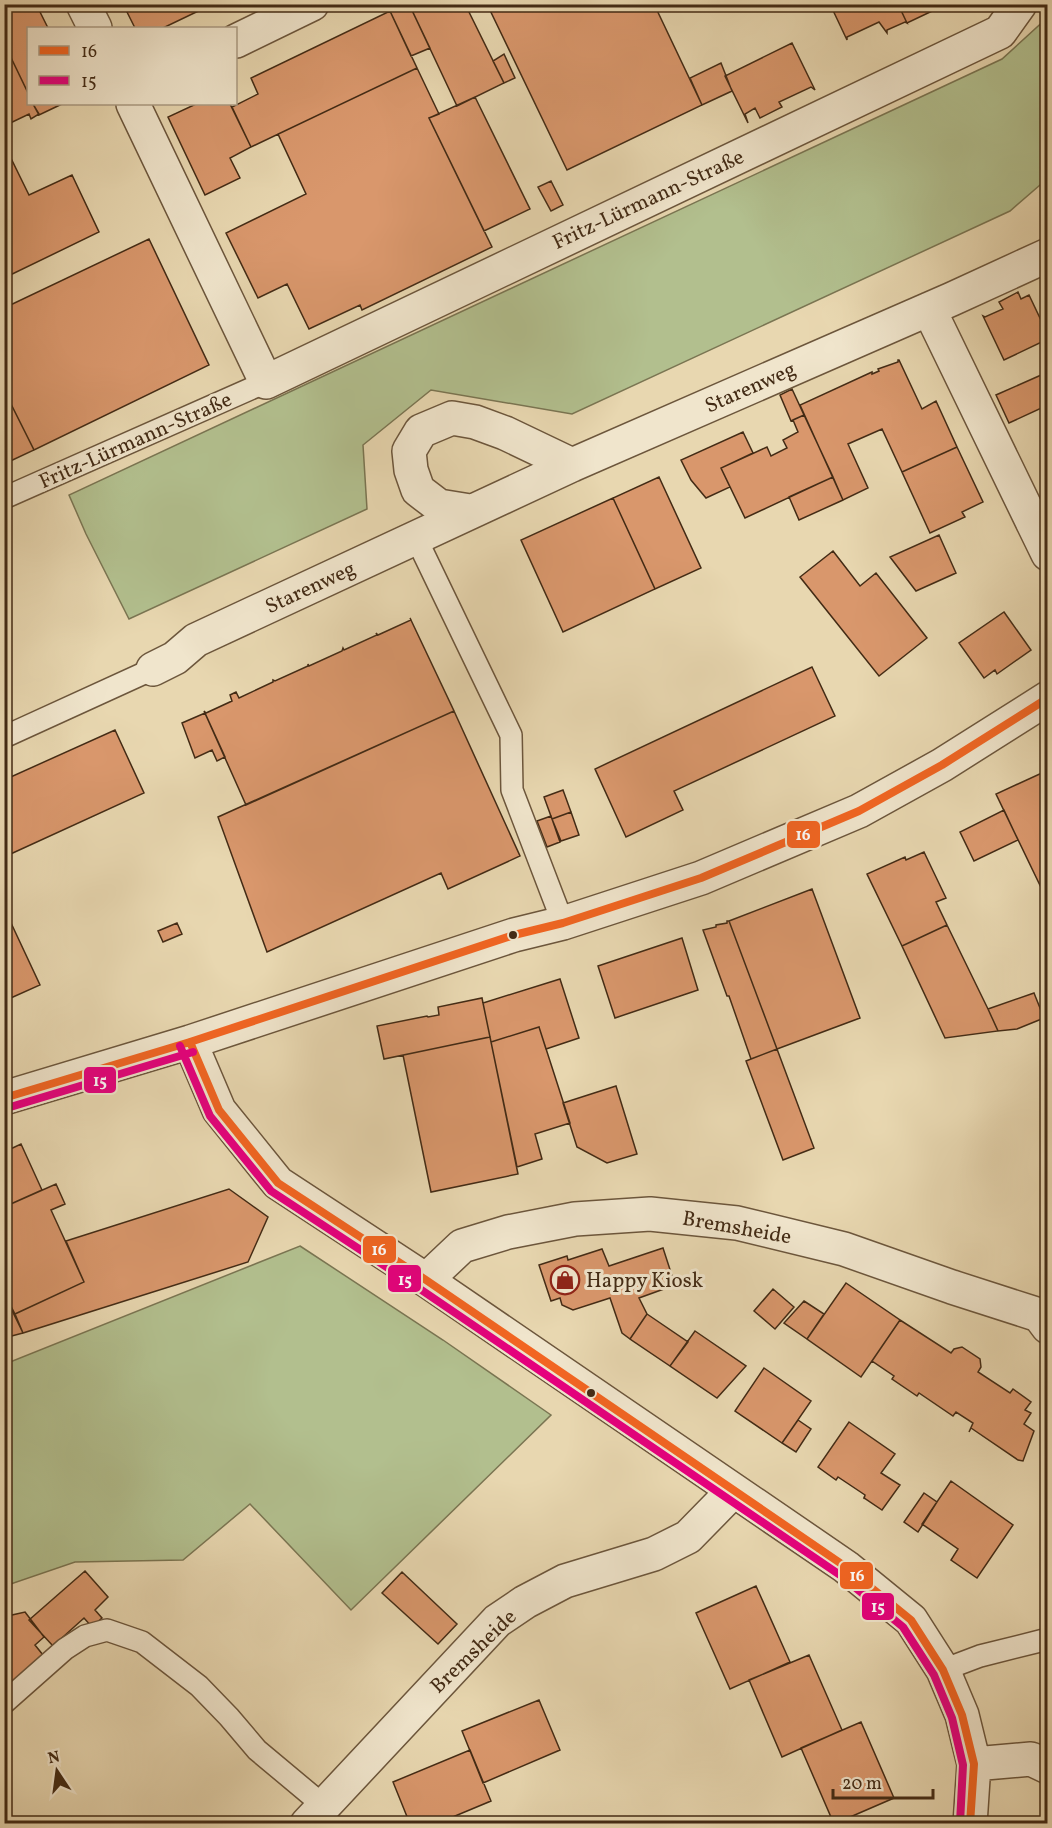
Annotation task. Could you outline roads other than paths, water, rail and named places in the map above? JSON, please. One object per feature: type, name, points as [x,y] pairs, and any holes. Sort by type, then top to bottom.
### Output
[{"type":"street","points":[[83,4],[94,27]]},
{"type":"street","points":[[237,42],[312,4]]},
{"type":"street","name":"Fritz-Lürmann-Straße","points":[[266,382],[1000,32],[1020,4]]},
{"type":"street","points":[[133,105],[266,382]]},
{"type":"street","name":"Starenweg","points":[[153,669],[175,658],[196,640],[470,512],[1047,255]]},
{"type":"street","points":[[929,309],[1047,554]]},
{"type":"street","points":[[470,512],[439,506],[418,490],[411,470],[409,451],[421,431],[452,418],[475,422],[505,433],[572,465]]},
{"type":"street","points":[[4,1098],[190,1042],[514,935],[563,923],[701,878],[859,811],[942,765],[1047,698]]},
{"type":"street","points":[[190,1042],[219,1110],[278,1183],[426,1280],[846,1567],[910,1620],[943,1670],[962,1715],[974,1764],[970,1824]]},
{"type":"street","name":"Bremsheide","points":[[426,1280],[462,1246],[507,1232],[575,1219],[650,1214],[737,1223],[844,1249],[952,1287],[1039,1314],[1047,1327]]},
{"type":"street","name":"Bremsheide","points":[[316,1815],[497,1621],[525,1602],[565,1581],[654,1554],[688,1537],[733,1491]]},
{"type":"street","points":[[974,1764],[1031,1759],[1047,1767]]},
{"type":"lane","name":"Fritz-Lürmann-Straße","points":[[4,498],[266,382]]},
{"type":"lane","points":[[416,538],[511,735],[512,790],[563,923]]},
{"type":"lane","points":[[4,736],[153,669]]},
{"type":"lane","points":[[4,1703],[65,1649],[85,1636],[108,1630],[142,1642],[199,1686],[229,1716],[316,1815]]},
{"type":"lane","points":[[943,1670],[980,1656],[1047,1639]]},
{"type":"place","name":"Happy Kiosk","points":[[565,1280]]}]
